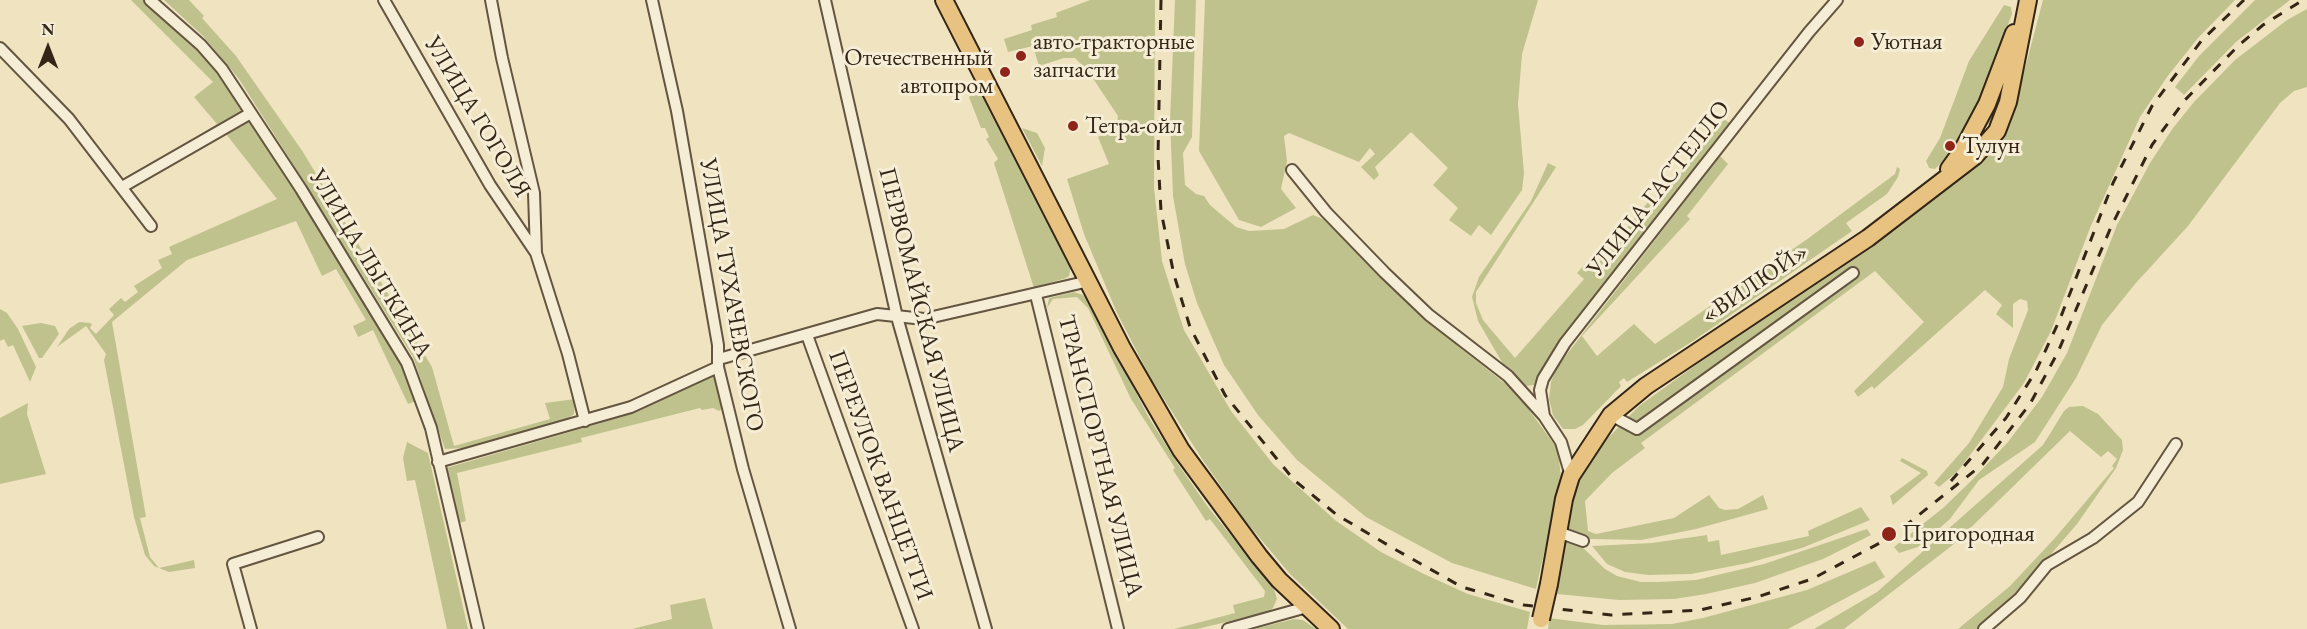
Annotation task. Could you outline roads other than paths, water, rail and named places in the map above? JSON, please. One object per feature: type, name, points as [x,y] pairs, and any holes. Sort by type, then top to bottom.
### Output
[{"type":"highway","name":"ТРАНСПОРТНАЯ УЛИЦА","points":[[944,0],[1122,348],[1181,450],[1259,556],[1331,629]]},
{"type":"highway","name":"«ВИЛЮЙ»","points":[[1540,624],[1558,532],[1572,476],[1611,415],[1646,386],[1868,238],[1938,184],[1962,151],[1987,104],[2026,0]]},
{"type":"street","name":"УЛИЦА ЛЫТКИНА","points":[[150,0],[201,45],[222,69],[301,189],[407,363],[431,428],[478,629]]},
{"type":"street","name":"УЛИЦА ГОГОЛЯ","points":[[384,0],[490,185],[536,253]]},
{"type":"street","points":[[491,0],[502,58],[534,193],[536,253],[568,354],[585,421]]},
{"type":"street","name":"УЛИЦА ТУХАЧЕВСКОГО","points":[[652,0],[676,111],[719,363],[743,468],[790,629]]},
{"type":"street","name":"ПЕРВОМАЙСКАЯ УЛИЦА","points":[[825,0],[897,317],[986,629]]},
{"type":"street","name":"УЛИЦА ГАСТЕЛЛО","points":[[1544,416],[1540,390],[1543,379],[1565,344],[1809,32],[1838,0]]},
{"type":"street","points":[[0,48],[69,119],[151,226]]},
{"type":"street","points":[[122,188],[251,113]]},
{"type":"street","points":[[1292,170],[1326,212],[1429,315],[1508,376],[1544,416],[1561,441],[1572,476]]},
{"type":"street","points":[[1611,415],[1637,429],[1853,273]]},
{"type":"street","points":[[438,462],[585,421],[652,399],[719,363],[877,314],[924,319],[1089,281]]},
{"type":"street","name":"ТРАНСПОРТНАЯ УЛИЦА","points":[[1036,295],[1118,629]]},
{"type":"street","name":"ПЕРЕУЛОК ВАНЦЕТТИ","points":[[807,335],[913,629]]},
{"type":"street","points":[[1984,629],[2019,598],[2047,566],[2093,538],[2138,502],[2176,444]]},
{"type":"street","points":[[1558,532],[1583,541]]},
{"type":"street","points":[[251,629],[233,564],[318,537]]},
{"type":"street","points":[[1228,629],[1307,607]]},
{"type":"railway","points":[[1161,0],[1158,157],[1161,211],[1174,275],[1190,327],[1225,395],[1294,480],[1337,515],[1398,551],[1462,587],[1524,605],[1611,615],[1700,610],[1757,597],[1812,579],[1891,537],[1983,464],[2030,404],[2058,352],[2111,227],[2152,145],[2185,100],[2239,45],[2263,25],[2303,0]]},
{"type":"railway","points":[[1951,481],[2006,418],[2036,371],[2060,319],[2113,183],[2152,106],[2202,40],[2244,0]]},
{"type":"place","name":"Уютная","points":[[1859,42]]},
{"type":"place","name":"авто-тракторные запчасти","points":[[1021,56]]},
{"type":"place","name":"Отечественный автопром","points":[[1005,72]]},
{"type":"place","name":"Тетра-ойл","points":[[1073,126]]},
{"type":"place","name":"Тулун","points":[[1950,146]]},
{"type":"place","name":"Пригородная","points":[[1889,534]]}]
